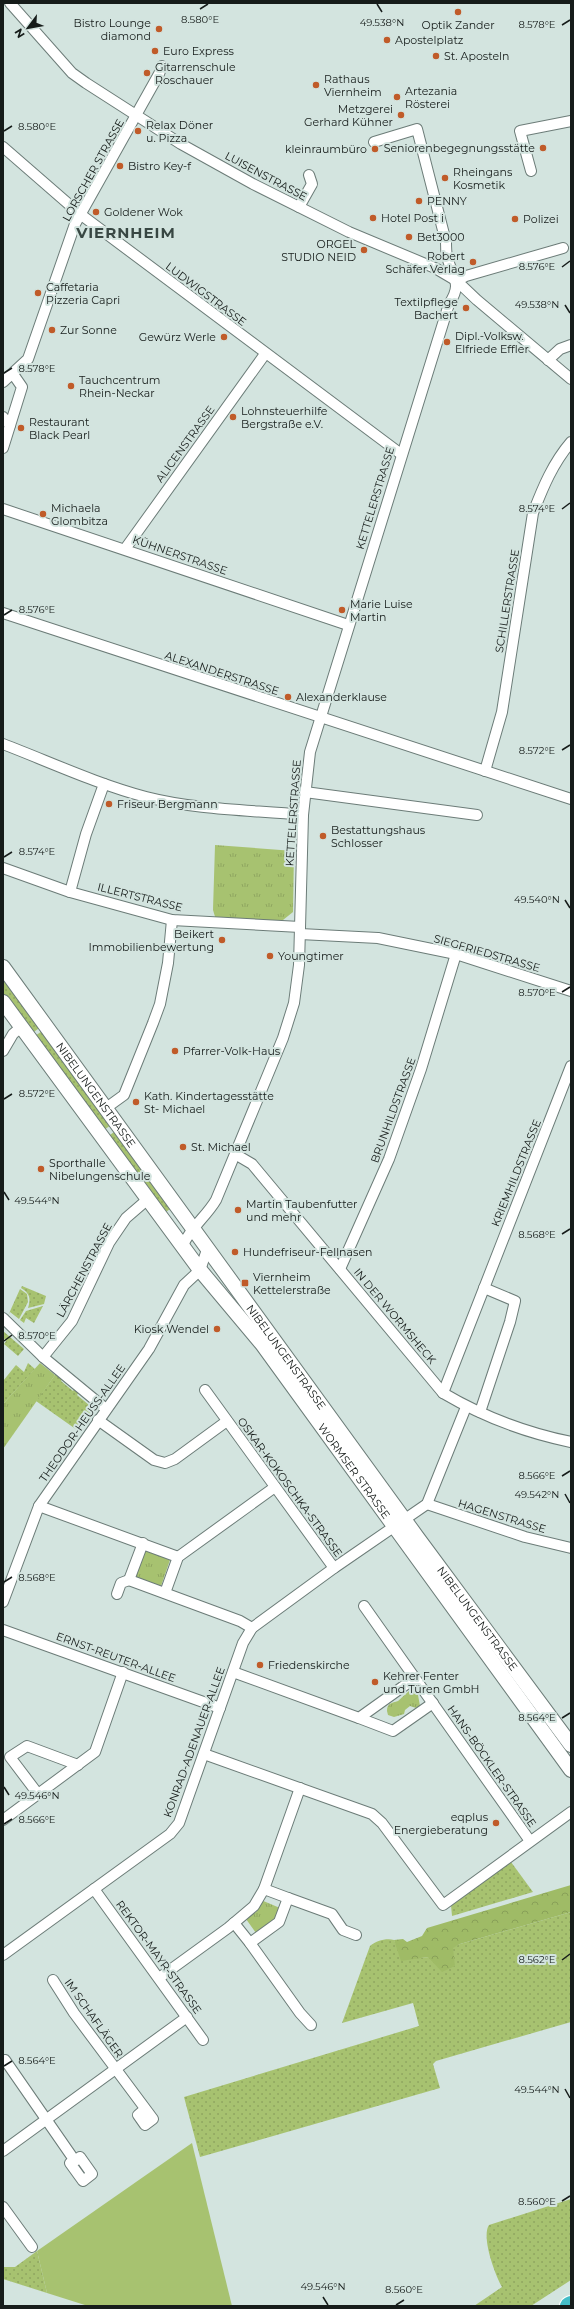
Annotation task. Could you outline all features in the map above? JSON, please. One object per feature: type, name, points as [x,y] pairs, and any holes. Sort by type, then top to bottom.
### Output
[{"type":"street","name":"LUISENSTRASSE","points":[[10,3],[72,73],[181,144],[349,232],[435,268],[457,281]]},
{"type":"street","name":"LORSCHER STRASSE","points":[[3,382],[28,360],[80,214],[136,116],[162,66]]},
{"type":"street","points":[[531,171],[520,131],[571,121]]},
{"type":"street","points":[[374,142],[417,129],[446,242],[448,260],[457,281],[476,300],[571,379]]},
{"type":"street","name":"LUDWIGSTRASSE","points":[[3,147],[80,214],[265,354],[401,454]]},
{"type":"street","points":[[299,207],[312,184],[309,175]]},
{"type":"street","points":[[457,281],[466,276],[563,248]]},
{"type":"street","name":"KETTELERSTRASSE","points":[[183,1246],[193,1227],[204,1218],[216,1200],[283,1038],[294,1003],[299,965],[303,815],[310,752],[319,717],[401,454],[449,304],[455,295],[457,281]]},
{"type":"street","points":[[548,360],[560,349],[571,345]]},
{"type":"street","name":"ALICENSTRASSE","points":[[125,549],[265,354]]},
{"type":"street","points":[[3,448],[6,421],[22,387],[13,374]]},
{"type":"street","name":"SCHILLERSTRASSE","points":[[485,771],[502,712],[533,513],[544,482],[560,454],[571,442]]},
{"type":"street","name":"KÜHNERSTRASSE","points":[[3,509],[348,625]]},
{"type":"street","name":"ALEXANDERSTRASSE","points":[[3,613],[571,799]]},
{"type":"street","points":[[3,744],[104,784],[146,797],[190,805],[303,815]]},
{"type":"street","points":[[70,892],[86,834],[104,784]]},
{"type":"street","points":[[305,792],[477,815]]},
{"type":"street","name":"ILLERTSTRASSE","points":[[3,868],[70,892],[172,920],[300,930]]},
{"type":"street","points":[[106,1108],[124,1095],[160,1004],[168,963],[172,920]]},
{"type":"street","name":"SIEGFRIEDSTRASSE","points":[[300,930],[378,938],[456,954],[571,991]]},
{"type":"street","name":"BRUNHILDSTRASSE","points":[[340,1269],[389,1159],[421,1069],[456,954]]},
{"type":"street","name":"NIBELUNGENSTRASSE","points":[[3,967],[208,1247],[399,1523],[571,1745]]},
{"type":"street","name":"WORMSER STRASSE","points":[[3,1002],[200,1270],[262,1344],[399,1523],[571,1770]]},
{"type":"street","points":[[3,1051],[13,1034],[21,1027]]},
{"type":"street","name":"KRIEMHILDSTRASSE","points":[[443,1393],[571,1066]]},
{"type":"street","name":"IN DER WORMSHECK","points":[[235,1154],[252,1164],[443,1393],[466,1407],[548,1438],[571,1442]]},
{"type":"street","name":"LÄRCHENSTRASSE","points":[[43,1357],[72,1321],[110,1243],[126,1218],[148,1199]]},
{"type":"street","points":[[171,1229],[193,1227]]},
{"type":"street","points":[[208,1247],[200,1270],[224,1270]]},
{"type":"street","name":"THEODOR-HEUSS-ALLEE","points":[[3,1602],[39,1506],[149,1349],[184,1285],[200,1270]]},
{"type":"street","points":[[480,1412],[510,1322],[515,1301],[484,1288]]},
{"type":"street","points":[[3,1318],[43,1357],[106,1409]]},
{"type":"street","name":"OSKAR-KOKOSCHKA-STRASSE","points":[[205,1390],[334,1568]]},
{"type":"street","points":[[399,1523],[427,1504],[466,1407]]},
{"type":"street","name":"OSKAR-KOKOSCHKA-STRASSE","points":[[98,1420],[154,1460],[165,1463],[175,1459],[227,1421]]},
{"type":"street","points":[[166,1593],[178,1557],[275,1487]]},
{"type":"street","name":"HAGENSTRASSE","points":[[427,1504],[525,1537],[571,1548]]},
{"type":"street","points":[[39,1506],[178,1557]]},
{"type":"street","name":"KONRAD-ADENAUER-ALLEE","points":[[3,1955],[170,1834],[179,1823],[243,1643],[252,1628],[399,1523]]},
{"type":"street","points":[[129,1580],[143,1543]]},
{"type":"street","points":[[117,1594],[121,1583],[129,1580],[240,1620],[252,1628]]},
{"type":"street","name":"HANS-BÖCKLER-STRASSE","points":[[364,1606],[530,1841]]},
{"type":"street","name":"ERNST-REUTER-ALLEE","points":[[3,1630],[220,1708]]},
{"type":"street","points":[[3,1820],[95,1752],[123,1672]]},
{"type":"street","points":[[233,1672],[394,1731],[433,1703]]},
{"type":"street","points":[[358,1718],[415,1678]]},
{"type":"street","points":[[38,1794],[10,1757],[27,1746],[78,1765]]},
{"type":"street","points":[[204,1754],[372,1814],[382,1823],[443,1905],[571,1812]]},
{"type":"street","points":[[159,1978],[234,1923],[254,1906],[264,1889],[300,1788]]},
{"type":"street","name":"REKTOR-MAYR-STRASSE","points":[[94,1889],[204,2040]]},
{"type":"street","points":[[264,1889],[332,1914],[342,1930],[356,1935]]},
{"type":"street","points":[[250,1943],[279,1922],[288,1898]]},
{"type":"street","points":[[234,1923],[300,2013],[311,2025]]},
{"type":"street","name":"IM SCHAFLÄGER","points":[[54,1980],[74,2013],[145,2109]]},
{"type":"street","name":"IM SCHAFLÄGER","points":[[3,2151],[187,2017]]},
{"type":"street","points":[[5,2060],[75,2160]]},
{"type":"street","points":[[3,2206],[32,2247]]},
{"type":"green space","points":[[215,845],[294,851],[293,912],[283,920],[216,920],[213,910]]},
{"type":"green space","points":[[3,970],[43,1025],[30,1035],[3,998]]},
{"type":"green space","points":[[45,1029],[114,1123],[101,1132],[32,1038]]},
{"type":"green space","points":[[118,1129],[174,1206],[166,1212],[147,1185],[130,1171],[106,1138]]},
{"type":"green space","points":[[22,1286],[46,1296],[44,1304],[28,1308],[29,1296],[21,1288]]},
{"type":"green space","points":[[20,1289],[27,1294],[28,1302],[19,1319],[10,1312],[7,1318]]},
{"type":"green space","points":[[43,1306],[34,1323],[26,1318],[24,1323],[20,1320],[26,1311]]},
{"type":"green space","points":[[3,1331],[24,1349],[18,1356],[4,1344],[6,1341],[3,1337]]},
{"type":"green space","points":[[28,1363],[35,1369],[3,1404],[3,1381],[16,1365],[24,1372]]},
{"type":"green space","points":[[40,1363],[55,1375],[3,1449],[3,1404]]},
{"type":"green space","points":[[58,1374],[63,1378],[61,1381],[73,1391],[75,1388],[79,1392],[77,1395],[89,1405],[91,1403],[92,1411],[77,1430],[36,1401],[55,1375]]},
{"type":"green space","points":[[144,1549],[170,1560],[161,1586],[134,1577]]},
{"type":"green space","points":[[409,1691],[418,1695],[420,1706],[416,1708],[410,1706],[405,1710],[404,1714],[394,1717],[388,1715],[387,1708],[389,1705],[398,1701]]},
{"type":"green space","points":[[511,1862],[533,1892],[452,1916],[451,1905]]},
{"type":"green space","points":[[571,1885],[571,1912],[460,1944],[453,1948],[455,1966],[442,1972],[428,1957],[401,1961],[394,1940],[403,1939],[407,1942],[422,1936],[427,1928]]},
{"type":"green space","points":[[261,1900],[280,1908],[276,1919],[256,1933],[246,1919],[257,1911]]},
{"type":"green space","points":[[571,1912],[571,2022],[436,2061],[433,2064],[440,2088],[200,2157],[184,2097],[419,2026],[413,2003],[342,2023],[372,1944],[378,1941],[391,1939],[394,1940],[397,1946],[418,1958],[429,1957],[460,1944]]},
{"type":"green space","points":[[192,2143],[232,2306],[88,2306],[47,2293],[37,2251]]},
{"type":"green space","points":[[571,2199],[571,2280],[531,2306],[474,2306],[502,2287],[496,2274],[488,2247],[487,2231],[489,2225]]},
{"type":"green space","points":[[37,2251],[47,2293],[3,2279],[3,2267],[15,2267]]},
{"type":"place","name":"Optik Zander","points":[[458,12]]},
{"type":"place","name":"Bistro Lounge diamond","points":[[159,29]]},
{"type":"place","name":"Apostelplatz","points":[[387,40]]},
{"type":"place","name":"Euro Express","points":[[155,51]]},
{"type":"place","name":"St. Aposteln","points":[[436,56]]},
{"type":"place","name":"Gitarrenschule Roschauer","points":[[147,73]]},
{"type":"place","name":"Rathaus Viernheim","points":[[316,85]]},
{"type":"place","name":"Artezania Rösterei","points":[[397,97]]},
{"type":"place","name":"Metzgerei Gerhard Kühner","points":[[401,115]]},
{"type":"place","name":"Relax Döner u. Pizza","points":[[138,131]]},
{"type":"place","name":"Seniorenbegegnungsstätte","points":[[543,148]]},
{"type":"place","name":"kleinraumbüro","points":[[375,149]]},
{"type":"place","name":"Bistro Key-f","points":[[120,166]]},
{"type":"place","name":"Rheingans Kosmetik","points":[[445,178]]},
{"type":"place","name":"PENNY","points":[[419,201]]},
{"type":"place","name":"Goldener Wok","points":[[96,212]]},
{"type":"place","name":"Hotel Post i","points":[[373,218]]},
{"type":"place","name":"Polizei","points":[[515,219]]},
{"type":"place","name":"Bet3000","points":[[409,237]]},
{"type":"place","name":"ORGEL STUDIO NEID","points":[[364,250]]},
{"type":"place","name":"Robert Schäfer Verlag","points":[[473,262]]},
{"type":"place","name":"Caffetaria Pizzeria Capri","points":[[38,293]]},
{"type":"place","name":"Textilpflege Bachert","points":[[466,308]]},
{"type":"place","name":"Zur Sonne","points":[[52,330]]},
{"type":"place","name":"Gewürz Werle","points":[[224,337]]},
{"type":"place","name":"Dipl.-Volksw. Elfriede Effler","points":[[447,342]]},
{"type":"place","name":"Tauchcentrum Rhein-Neckar","points":[[71,386]]},
{"type":"place","name":"Lohnsteuerhilfe Bergstraße e.V.","points":[[233,417]]},
{"type":"place","name":"Restaurant Black Pearl","points":[[21,428]]},
{"type":"place","name":"Michaela Glombitza","points":[[43,514]]},
{"type":"place","name":"Marie Luise Martin","points":[[342,610]]},
{"type":"place","name":"Alexanderklause","points":[[288,697]]},
{"type":"place","name":"Friseur Bergmann","points":[[109,804]]},
{"type":"place","name":"Bestattungshaus Schlosser","points":[[323,836]]},
{"type":"place","name":"Beikert Immobilienbewertung","points":[[222,940]]},
{"type":"place","name":"Youngtimer","points":[[270,956]]},
{"type":"place","name":"Pfarrer-Volk-Haus","points":[[175,1051]]},
{"type":"place","name":"Kath. Kindertagesstätte St- Michael","points":[[136,1102]]},
{"type":"place","name":"St. Michael","points":[[183,1147]]},
{"type":"place","name":"Sporthalle Nibelungenschule","points":[[41,1169]]},
{"type":"place","name":"Martin Taubenfutter und mehr","points":[[238,1210]]},
{"type":"place","name":"Hundefriseur-Fellnasen","points":[[235,1252]]},
{"type":"place","name":"Viernheim Kettelerstraße","points":[[245,1283]]},
{"type":"place","name":"Kiosk Wendel","points":[[217,1329]]},
{"type":"place","name":"Friedenskirche","points":[[260,1665]]},
{"type":"place","name":"Kehrer Fenter und Türen GmbH","points":[[375,1682]]},
{"type":"place","name":"eqplus Energieberatung","points":[[496,1823]]},
{"type":"district","name":"VIERNHEIM","points":[[126,233]]}]
